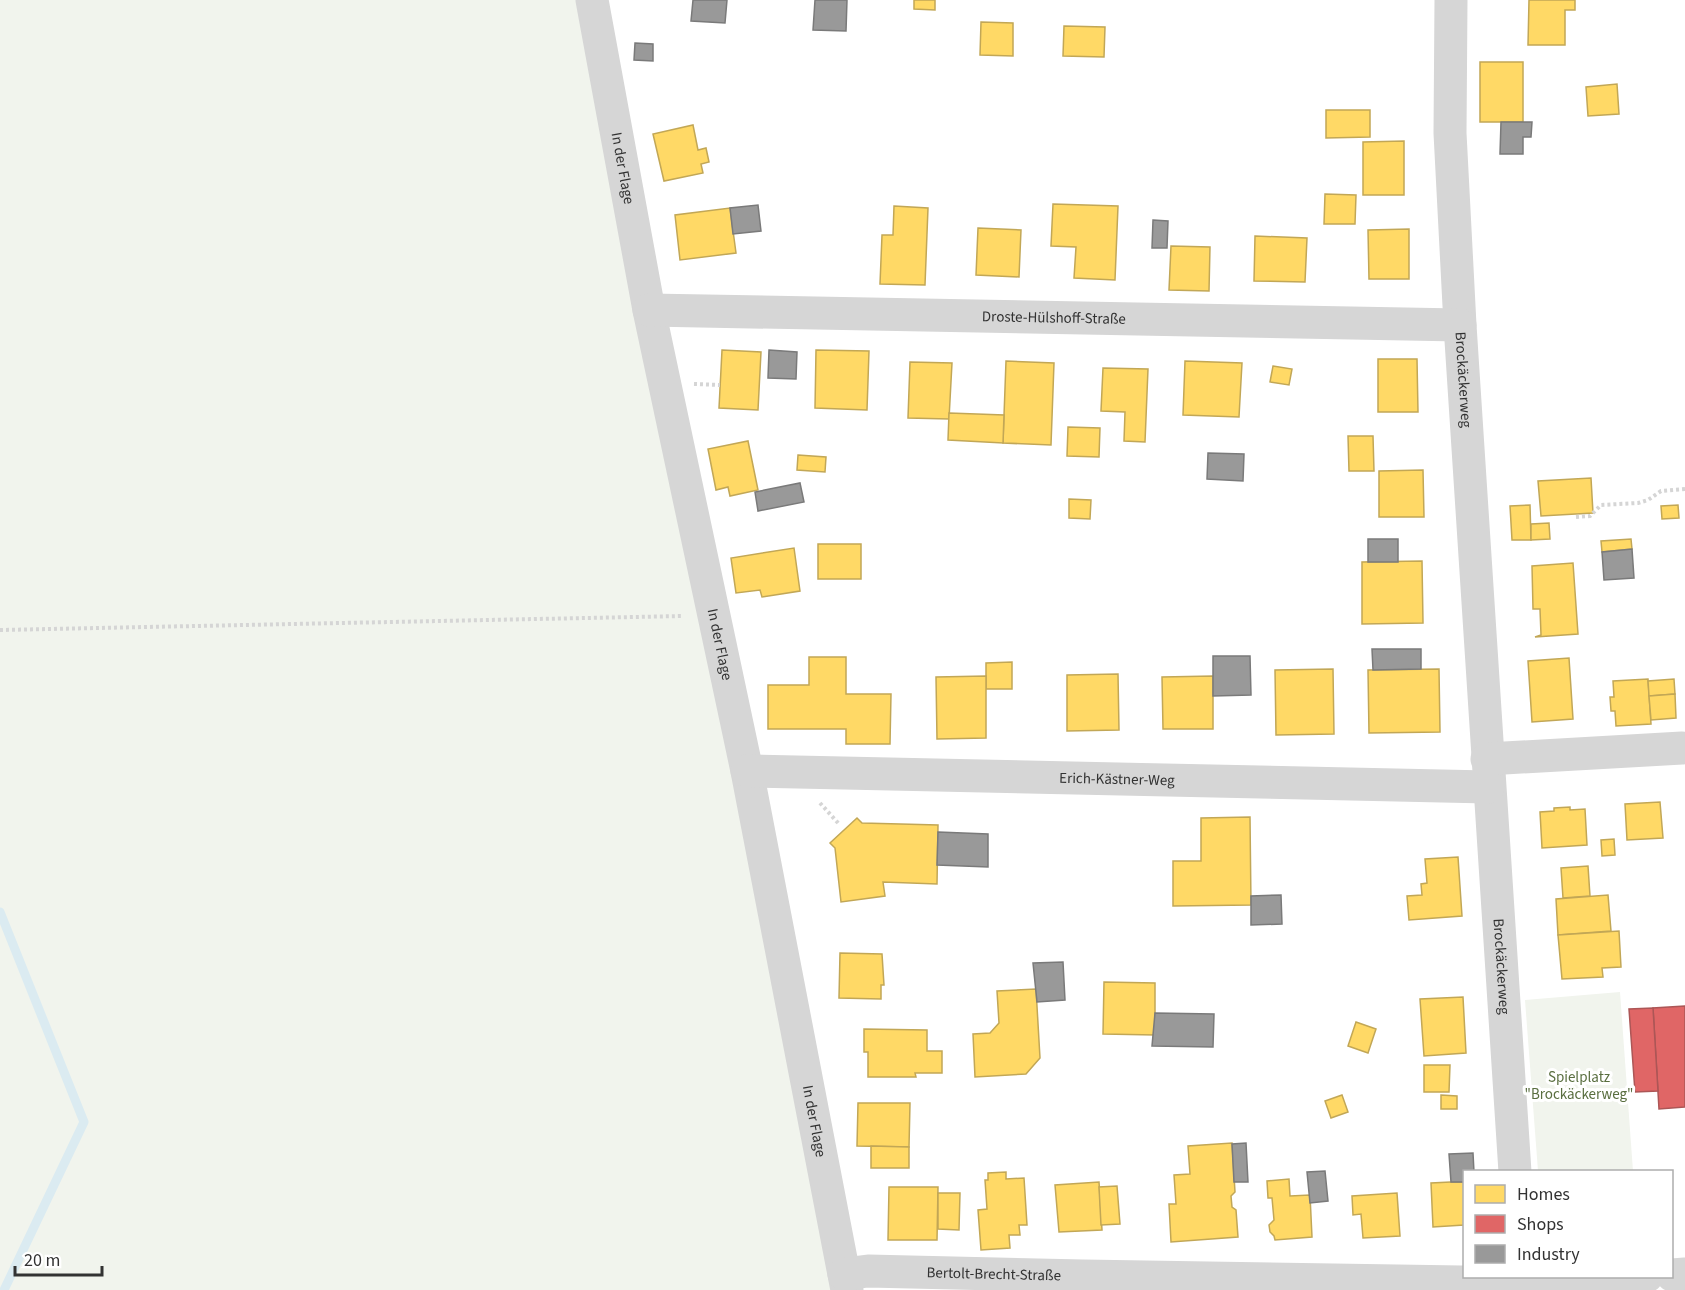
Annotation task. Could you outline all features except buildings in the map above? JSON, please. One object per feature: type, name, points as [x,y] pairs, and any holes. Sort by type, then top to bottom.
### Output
[{"type":"street","name":"In der Flage","points":[[592,0],[649,310],[747,771],[845,1282]]},
{"type":"street","name":"Brockäckerweg","points":[[1451,0],[1450,133],[1460,325],[1515,1170]]},
{"type":"street","name":"Droste-Hülshoff-Straße","points":[[649,310],[1460,325]]},
{"type":"street","points":[[1488,773],[1683,748]]},
{"type":"street","name":"Erich-Kästner-Weg","points":[[747,771],[1488,773]]},
{"type":"street","name":"Bertolt-Brecht-Straße","points":[[845,1282],[868,1271],[1532,1283],[1614,1278]]},
{"type":"path","points":[[1576,517],[1590,516],[1601,505],[1638,503],[1648,500],[1661,491],[1685,489]]},
{"type":"path","points":[[0,630],[714,615]]},
{"type":"green space","points":[[0,0],[588,0],[839,1290],[0,1290]]},
{"type":"green space","name":"Spielplatz \"Brockäckerweg\"","points":[[1620,992],[1633,1170],[1538,1170],[1525,1000]]},
{"type":"waterway","points":[[0,912],[84,1122],[4,1290]]}]
